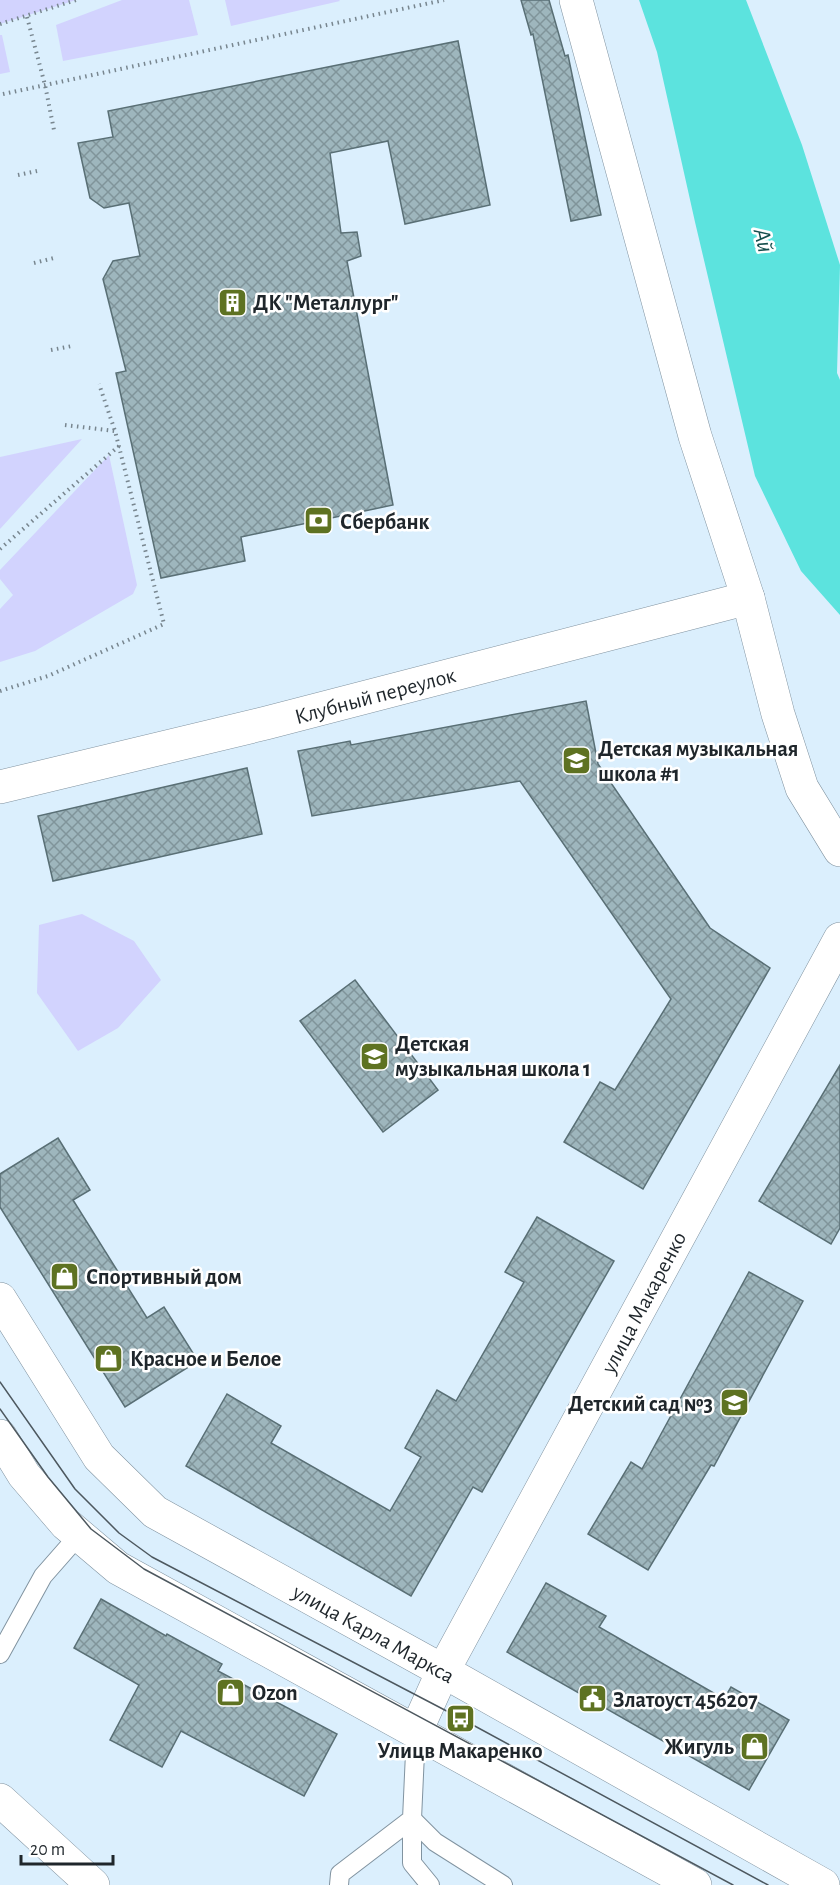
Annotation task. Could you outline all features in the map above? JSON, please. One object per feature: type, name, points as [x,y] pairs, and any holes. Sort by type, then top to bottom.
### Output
[{"type":"street","points":[[576,0],[694,436],[748,598],[778,714],[802,788],[840,850]]},
{"type":"street","name":"Клубный переулок","points":[[0,787],[266,723],[748,598]]},
{"type":"street","name":"улица Макаренко","points":[[416,1731],[443,1671],[832,972],[840,939]]},
{"type":"street","name":"улица Карла Маркса","points":[[0,1299],[99,1457],[155,1512],[823,1885]]},
{"type":"street","points":[[0,1436],[24,1475],[66,1524],[118,1568],[695,1885]]},
{"type":"street","points":[[0,1800],[93,1885]]},
{"type":"lane","points":[[0,1654],[43,1576],[79,1535]]},
{"type":"lane","points":[[416,1731],[412,1863],[430,1885]]},
{"type":"lane","points":[[339,1885],[340,1874],[412,1819]]},
{"type":"lane","points":[[412,1819],[435,1842],[503,1885]]},
{"type":"path","points":[[0,24],[76,0]]},
{"type":"path","points":[[3,94],[444,0]]},
{"type":"path","points":[[27,17],[54,130]]},
{"type":"path","points":[[18,175],[37,171]]},
{"type":"path","points":[[34,263],[54,258]]},
{"type":"path","points":[[51,350],[72,346]]},
{"type":"path","points":[[0,690],[48,676],[164,624],[115,431],[99,384]]},
{"type":"path","points":[[65,424],[115,431]]},
{"type":"path","points":[[0,549],[119,446]]},
{"type":"shaded area","points":[[0,0],[76,0],[0,24]]},
{"type":"shaded area","points":[[122,0],[189,0],[198,35],[63,61],[56,25]]},
{"type":"shaded area","points":[[225,0],[339,0],[340,1],[231,26]]},
{"type":"shaded area","points":[[0,35],[2,35],[10,72],[0,74]]},
{"type":"shaded area","points":[[82,439],[0,529],[0,457]]},
{"type":"shaded area","points":[[109,455],[137,585],[133,594],[35,651],[0,662],[0,609],[13,595],[0,579],[0,570]]},
{"type":"shaded area","points":[[82,914],[134,941],[161,980],[118,1028],[78,1051],[37,993],[39,925]]},
{"type":"water","name":"Ай","points":[[639,0],[746,0],[802,145],[840,265],[837,373],[840,380],[840,615],[801,571],[755,476],[657,52]]},
{"type":"building","points":[[521,0],[549,0],[565,56],[568,55],[601,215],[571,221],[533,34],[531,35]]},
{"type":"building","name":"ДК \"Металлург\"","points":[[458,41],[490,205],[405,224],[388,141],[330,153],[341,233],[357,232],[361,256],[347,261],[393,505],[241,537],[245,561],[161,578],[116,373],[126,371],[103,279],[113,261],[140,256],[129,203],[104,208],[90,198],[78,143],[113,137],[108,111]]},
{"type":"building","points":[[586,701],[598,764],[710,928],[770,968],[643,1189],[564,1142],[600,1082],[615,1090],[671,999],[520,781],[312,816],[298,751],[350,741],[351,745]]},
{"type":"building","points":[[247,768],[262,834],[53,881],[38,816]]},
{"type":"building","points":[[355,980],[438,1090],[383,1132],[300,1021]]},
{"type":"building","points":[[840,1065],[840,1228],[831,1244],[759,1201]]},
{"type":"building","points":[[58,1138],[90,1190],[73,1200],[147,1318],[164,1307],[198,1361],[125,1407],[0,1207],[0,1174]]},
{"type":"building","points":[[537,1217],[614,1261],[482,1492],[473,1487],[411,1596],[186,1466],[227,1394],[281,1426],[271,1443],[390,1511],[421,1457],[405,1448],[437,1390],[456,1401],[524,1282],[505,1272]]},
{"type":"building","points":[[749,1272],[803,1301],[714,1466],[711,1465],[648,1570],[588,1534],[631,1462],[642,1469]]},
{"type":"building","points":[[546,1583],[606,1616],[599,1627],[724,1699],[731,1687],[789,1720],[749,1790],[507,1652]]},
{"type":"building","points":[[101,1599],[166,1636],[167,1634],[222,1664],[218,1671],[337,1734],[304,1796],[181,1731],[162,1767],[110,1740],[139,1685],[74,1648]]},
{"type":"tram line","points":[[0,1382],[75,1489],[119,1533],[152,1557],[460,1718],[768,1885]]},
{"type":"tram line","points":[[0,1409],[48,1477],[91,1529],[144,1569],[733,1885]]},
{"type":"place","name":"ДК \"Металлург\"","points":[[232,302]]},
{"type":"place","name":"Сбербанк","points":[[319,521]]},
{"type":"place","name":"Детская музыкальная школа #1","points":[[577,761]]},
{"type":"place","name":"Детская музыкальная школа 1","points":[[374,1056]]},
{"type":"place","name":"Спортивный дом","points":[[65,1276]]},
{"type":"place","name":"Красное и Белое","points":[[109,1358]]},
{"type":"place","name":"Детский сад №3","points":[[734,1403]]},
{"type":"place","name":"Ozon","points":[[231,1692]]},
{"type":"place","name":"Златоуст 456207","points":[[592,1699]]},
{"type":"place","name":"Улицв Макаренко","points":[[460,1718]]},
{"type":"place","name":"Жигуль","points":[[755,1746]]}]
